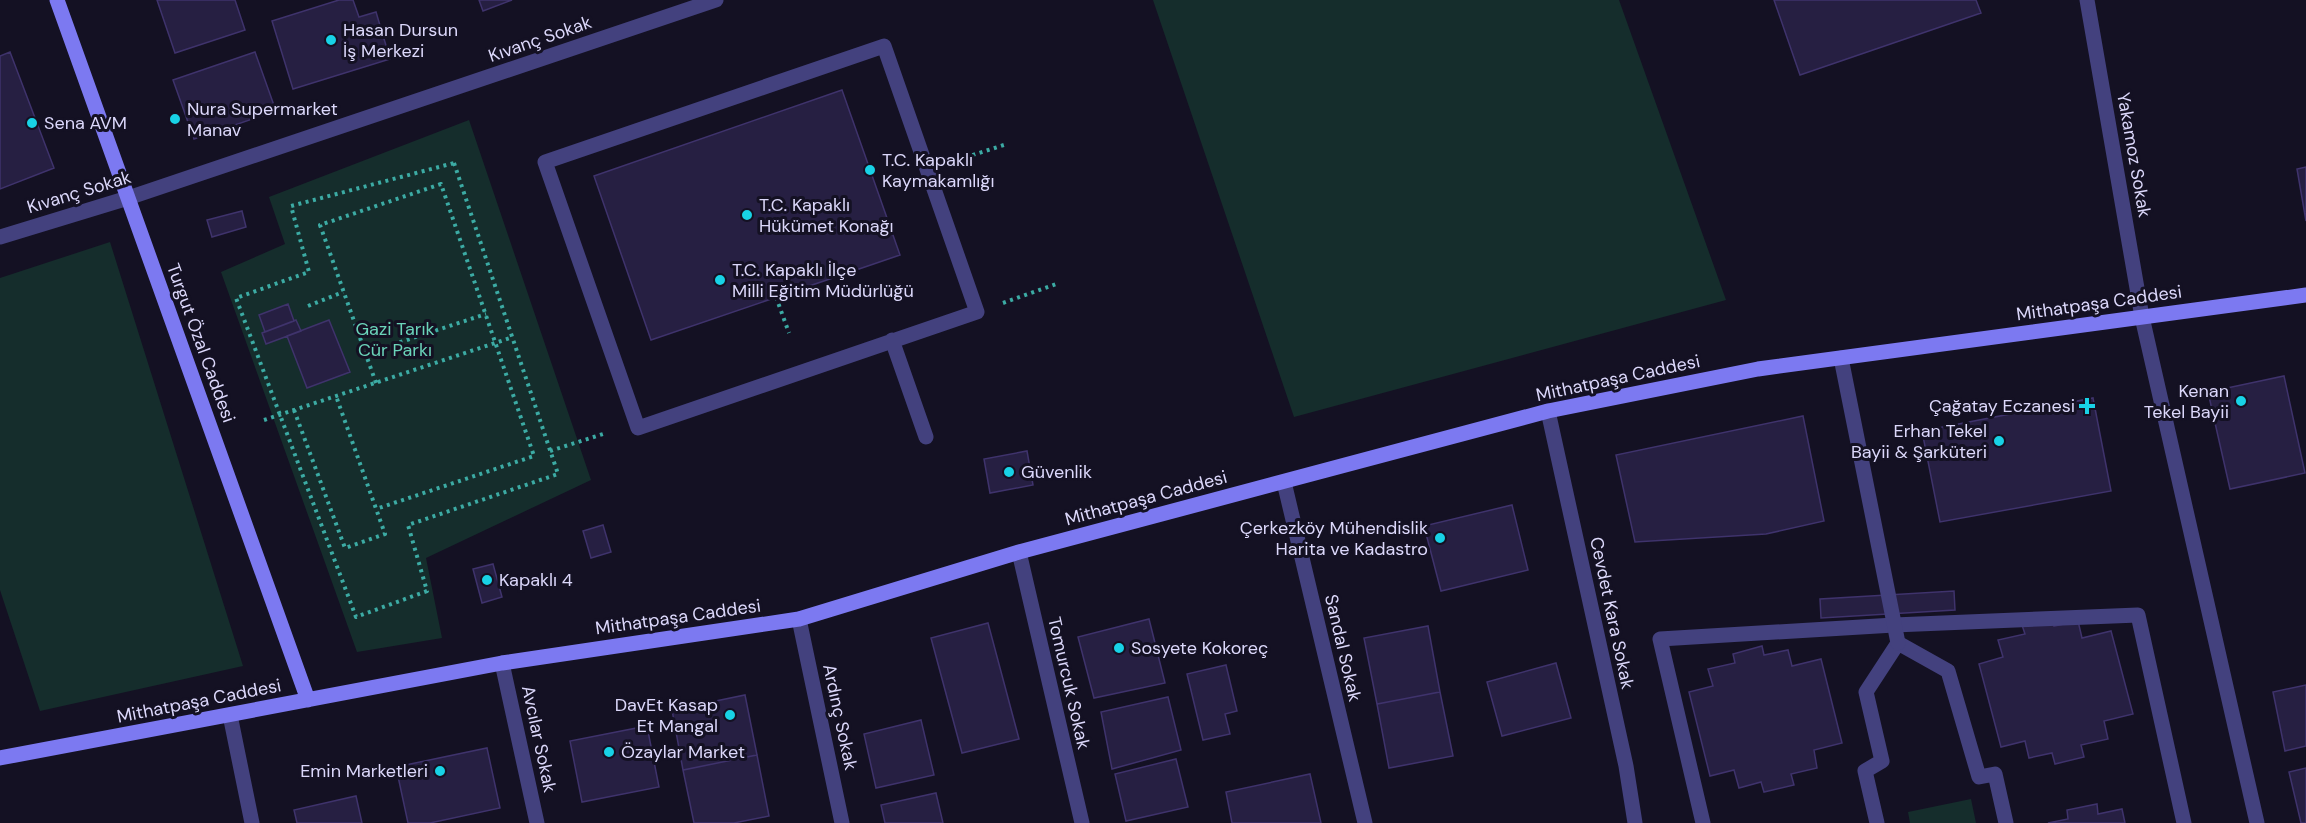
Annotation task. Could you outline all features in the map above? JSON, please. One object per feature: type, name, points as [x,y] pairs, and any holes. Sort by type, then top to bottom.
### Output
[{"type":"street","name":"Turgut Özal Caddesi","points":[[57,0],[308,700]]},
{"type":"street","name":"Kıvanç Sokak","points":[[0,237],[128,198],[716,0]]},
{"type":"street","name":"Yakamoz Sokak","points":[[2086,0],[2142,316],[2257,823]]},
{"type":"street","points":[[884,46],[927,170],[977,312],[638,428],[545,162],[884,46]]},
{"type":"street","name":"Mithatpaşa Caddesi","points":[[0,758],[502,663],[799,619],[1019,552],[1548,411],[1758,369],[2306,295]]},
{"type":"street","points":[[892,340],[926,437]]},
{"type":"street","points":[[1841,358],[1898,643],[1866,692],[1882,761],[1864,771],[1877,823]]},
{"type":"street","name":"Cevdet Kara Sokak","points":[[1548,411],[1626,766],[1635,823]]},
{"type":"street","name":"Sandal Sokak","points":[[1284,482],[1365,823]]},
{"type":"street","name":"Tomurcuk Sokak","points":[[1019,552],[1082,823]]},
{"type":"street","points":[[1702,823],[1660,639],[1894,624],[2138,615],[2184,823]]},
{"type":"street","name":"Ardınç Sokak","points":[[799,619],[842,823]]},
{"type":"street","points":[[1898,643],[1948,671],[1979,777],[1995,774],[2006,823]]},
{"type":"street","name":"Avcılar Sokak","points":[[502,663],[537,823]]},
{"type":"street","points":[[230,715],[252,823]]},
{"type":"path","points":[[927,170],[1007,144]]},
{"type":"path","points":[[454,164],[513,337],[558,474],[408,525],[427,591],[356,618],[236,298],[309,272],[291,206],[454,164]]},
{"type":"path","points":[[376,383],[320,225],[441,184],[534,456],[376,509]]},
{"type":"path","points":[[977,312],[1056,284]]},
{"type":"path","points":[[308,306],[343,292]]},
{"type":"path","points":[[776,297],[789,333]]},
{"type":"path","points":[[364,354],[486,314]]},
{"type":"path","points":[[264,420],[513,337]]},
{"type":"path","points":[[294,410],[345,548],[385,534],[336,396]]},
{"type":"path","points":[[550,451],[603,434]]},
{"type":"green space","points":[[1153,0],[1619,0],[1726,300],[1294,417]]},
{"type":"green space","name":"Gazi Tarık Cür Parkı","points":[[469,120],[591,480],[426,558],[442,638],[357,652],[221,272],[285,244],[269,197]]},
{"type":"green space","points":[[110,242],[243,666],[40,711],[0,590],[0,278]]},
{"type":"green space","points":[[1971,799],[1976,823],[1910,823],[1908,812]]},
{"type":"building","points":[[157,0],[235,0],[245,30],[175,53]]},
{"type":"building","name":"Hasan Dursun İş Merkezi","points":[[339,0],[353,0],[359,17],[376,12],[390,59],[293,89],[272,21]]},
{"type":"building","points":[[479,0],[512,0],[483,11]]},
{"type":"building","points":[[1774,0],[1976,0],[1981,13],[1800,75]]},
{"type":"building","points":[[10,52],[54,168],[0,189],[0,56]]},
{"type":"building","points":[[255,52],[276,111],[194,139],[173,80]]},
{"type":"building","name":"T.C. Kapaklı Hükümet Konağı","points":[[842,90],[900,255],[651,340],[594,176]]},
{"type":"building","points":[[2306,167],[2306,221],[2297,169]]},
{"type":"building","points":[[242,211],[246,227],[212,237],[207,220]]},
{"type":"building","points":[[288,304],[294,321],[265,332],[259,315]]},
{"type":"building","points":[[296,320],[301,331],[266,344],[262,333]]},
{"type":"building","points":[[329,320],[350,372],[307,388],[287,336]]},
{"type":"building","points":[[2284,376],[2305,473],[2230,489],[2208,392]]},
{"type":"building","points":[[2093,398],[2111,491],[1940,522],[1922,431]]},
{"type":"building","points":[[1803,416],[1824,521],[1766,534],[1635,542],[1616,455]]},
{"type":"building","name":"Güvenlik","points":[[1027,451],[1033,485],[990,493],[984,459]]},
{"type":"building","points":[[1512,505],[1528,570],[1441,591],[1424,526]]},
{"type":"building","points":[[603,525],[611,552],[591,558],[583,531]]},
{"type":"building","name":"Kapaklı 4","points":[[493,564],[502,597],[482,603],[473,569]]},
{"type":"building","points":[[1954,591],[1955,610],[1821,618],[1820,599]]},
{"type":"building","points":[[2052,618],[2054,626],[2078,621],[2082,638],[2111,631],[2133,714],[2104,721],[2108,739],[2081,745],[2084,757],[2055,764],[2052,753],[2029,758],[2025,741],[2001,747],[1979,664],[2003,657],[1998,640],[2025,634],[2022,625]]},
{"type":"building","points":[[1149,619],[1165,683],[1094,698],[1078,637]]},
{"type":"building","points":[[988,623],[1019,739],[962,753],[931,638]]},
{"type":"building","points":[[1428,626],[1440,692],[1377,704],[1364,638]]},
{"type":"building","points":[[1762,646],[1764,655],[1788,650],[1792,666],[1821,659],[1842,743],[1814,750],[1817,768],[1791,774],[1794,785],[1764,792],[1761,782],[1739,788],[1734,770],[1710,776],[1689,692],[1713,686],[1708,669],[1735,663],[1733,654]]},
{"type":"building","points":[[1556,663],[1571,718],[1502,736],[1487,682]]},
{"type":"building","points":[[1226,665],[1237,711],[1225,714],[1230,734],[1203,740],[1187,674]]},
{"type":"building","points":[[2306,685],[2306,746],[2285,751],[2273,692]]},
{"type":"building","points":[[1440,692],[1453,756],[1389,768],[1377,704]]},
{"type":"building","points":[[745,695],[757,755],[683,770],[672,710]]},
{"type":"building","points":[[1168,697],[1181,750],[1112,769],[1101,712]]},
{"type":"building","points":[[921,720],[934,775],[876,788],[864,734]]},
{"type":"building","points":[[647,726],[659,787],[582,802],[570,741]]},
{"type":"building","points":[[487,748],[500,808],[430,823],[408,823],[396,767]]},
{"type":"building","points":[[757,755],[769,816],[734,823],[694,823],[683,770]]},
{"type":"building","points":[[1176,759],[1188,807],[1126,821],[1115,774]]},
{"type":"building","points":[[2306,768],[2306,823],[2301,823],[2289,772]]},
{"type":"building","points":[[1310,774],[1321,823],[1232,823],[1226,792]]},
{"type":"building","points":[[936,793],[943,823],[885,823],[881,805]]},
{"type":"building","points":[[356,796],[362,823],[297,823],[294,810]]},
{"type":"building","points":[[2097,804],[2098,814],[2122,809],[2125,823],[2048,823],[2068,819],[2067,810]]},
{"type":"place","name":"Hasan Dursun İş Merkezi","points":[[331,40]]},
{"type":"place","name":"Nura Supermarket Manav","points":[[175,119]]},
{"type":"place","name":"Sena AVM","points":[[32,123]]},
{"type":"place","name":"T.C. Kapaklı Kaymakamlığı","points":[[870,170]]},
{"type":"place","name":"T.C. Kapaklı Hükümet Konağı","points":[[747,215]]},
{"type":"place","name":"T.C. Kapaklı İlçe Milli Eğitim Müdürlüğü","points":[[720,280]]},
{"type":"place","name":"Kenan Tekel Bayii","points":[[2241,401]]},
{"type":"place","name":"Çağatay Eczanesi","points":[[2087,406]]},
{"type":"place","name":"Erhan Tekel Bayii & Şarküteri","points":[[1999,441]]},
{"type":"place","name":"Güvenlik","points":[[1009,472]]},
{"type":"place","name":"Çerkezköy Mühendislik Harita ve Kadastro","points":[[1440,538]]},
{"type":"place","name":"Kapaklı 4","points":[[487,580]]},
{"type":"place","name":"Sosyete Kokoreç","points":[[1119,648]]},
{"type":"place","name":"DavEt Kasap Et Mangal","points":[[730,715]]},
{"type":"place","name":"Özaylar Market","points":[[609,752]]},
{"type":"place","name":"Emin Marketleri","points":[[440,771]]}]
